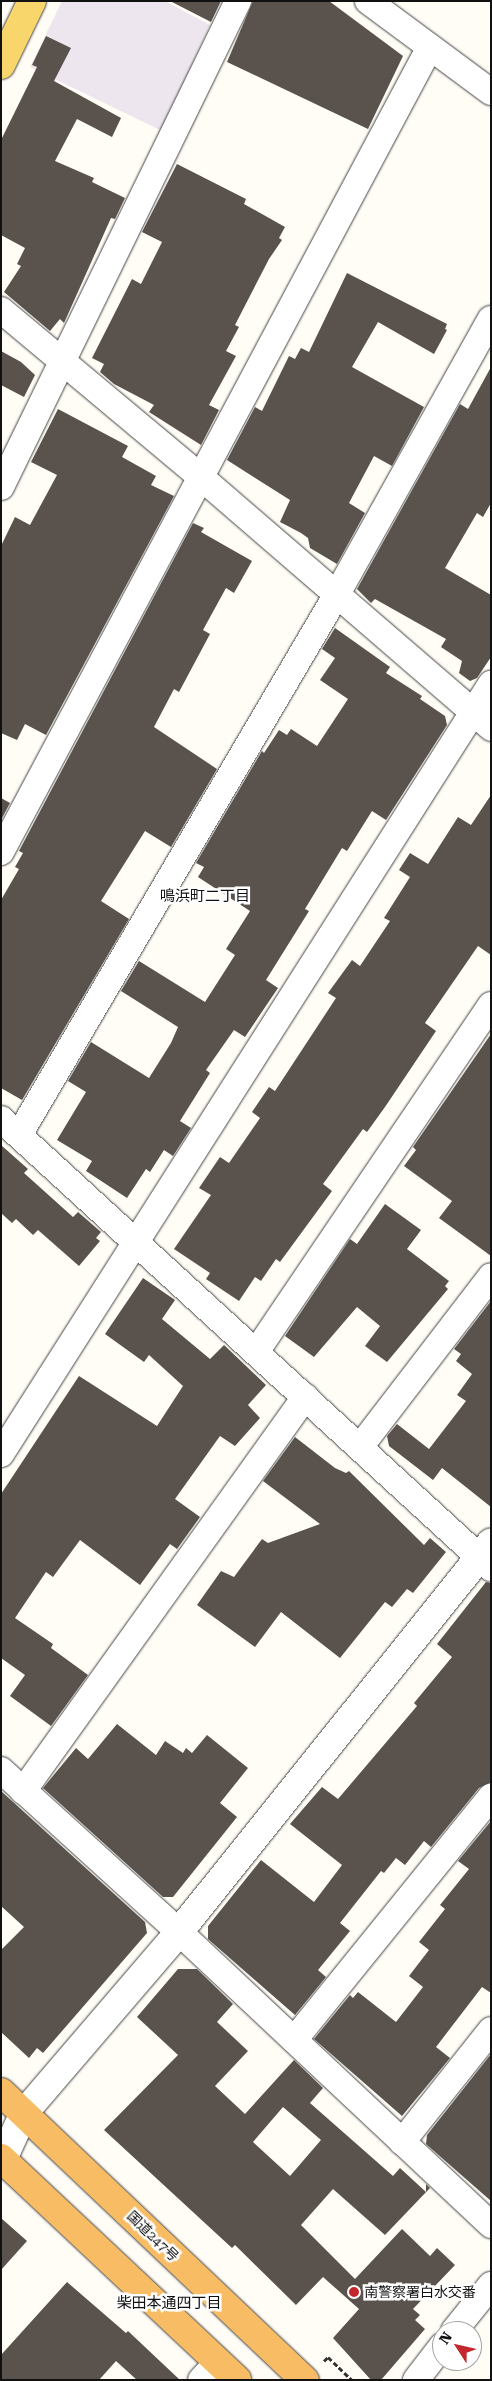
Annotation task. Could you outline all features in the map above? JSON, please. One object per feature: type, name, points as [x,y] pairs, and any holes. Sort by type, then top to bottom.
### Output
[{"type":"highway","name":"国道247号","points":[[1,2092],[305,2380]]},
{"type":"highway","points":[[2,2159],[218,2374]]},
{"type":"main road","points":[[1,65],[32,1]]},
{"type":"street","points":[[1,487],[238,1]]},
{"type":"street","points":[[368,1],[491,92]]},
{"type":"street","points":[[1,852],[203,478],[430,47]]},
{"type":"street","points":[[1,310],[203,478],[482,720]]},
{"type":"street","points":[[2,2159],[24,2113],[179,1932],[487,1556],[360,1447],[10,1127],[337,594],[491,319]]},
{"type":"street","points":[[1,1454],[137,1242],[482,720],[491,684]]},
{"type":"street","points":[[256,1352],[491,1005]]},
{"type":"street","points":[[360,1447],[491,1276]]},
{"type":"street","points":[[24,1791],[305,1397]]},
{"type":"street","points":[[1,1770],[179,1932],[491,2225]]},
{"type":"street","points":[[294,2040],[491,1797]]},
{"type":"street","points":[[402,2142],[491,2030]]},
{"type":"street","points":[[462,2321],[491,2284]]},
{"type":"street","points":[[416,2380],[432,2359]]},
{"type":"path","points":[[328,2357],[352,2380]]},
{"type":"shaded area","points":[[62,1],[165,1],[210,25],[162,131],[30,67]]},
{"type":"building","points":[[170,1],[221,1],[211,22]]},
{"type":"building","points":[[253,1],[329,1],[403,56],[368,129],[227,62]]},
{"type":"building","points":[[46,36],[71,48],[54,81],[121,118],[112,137],[77,119],[55,161],[94,178],[92,182],[125,198],[115,219],[111,218],[64,323],[60,319],[50,331],[4,292],[21,266],[17,264],[25,248],[1,235],[1,140],[37,67],[32,65]]},
{"type":"building","points":[[177,164],[246,199],[244,204],[285,227],[279,238],[282,240],[269,259],[235,325],[239,327],[226,351],[236,356],[209,405],[219,410],[201,445],[149,412],[154,405],[114,384],[100,372],[104,364],[92,358],[132,279],[141,284],[162,242],[142,232]]},
{"type":"building","points":[[347,273],[447,324],[445,329],[447,330],[434,354],[378,322],[352,367],[424,407],[392,466],[374,456],[349,503],[365,513],[337,564],[310,548],[308,538],[280,522],[290,500],[227,460],[255,407],[262,411],[289,356],[295,359],[301,348],[309,352]]},
{"type":"building","points":[[1,351],[21,362],[35,375],[24,397],[1,385]]},
{"type":"building","points":[[491,367],[491,503],[483,517],[477,513],[445,568],[491,595],[491,657],[477,678],[470,681],[459,673],[462,661],[441,647],[446,639],[375,599],[371,603],[357,589],[460,404],[468,409]]},
{"type":"building","points":[[58,409],[128,446],[122,457],[156,476],[151,485],[174,496],[46,735],[25,724],[17,740],[1,733],[1,546],[15,517],[30,525],[57,475],[31,462]]},
{"type":"building","points":[[193,523],[204,528],[201,532],[252,561],[234,593],[226,588],[203,630],[210,634],[179,692],[174,689],[154,727],[217,769],[171,847],[145,831],[101,901],[129,919],[22,1100],[1,1088],[1,900],[19,869],[15,867],[23,853],[19,851]]},
{"type":"building","points":[[335,628],[390,667],[386,673],[422,696],[420,699],[445,716],[447,725],[386,820],[372,811],[347,851],[342,848],[305,909],[309,911],[266,980],[278,988],[245,1037],[234,1030],[206,1070],[210,1073],[180,1121],[191,1128],[173,1156],[164,1150],[150,1172],[146,1169],[127,1198],[86,1171],[92,1161],[57,1140],[86,1092],[68,1081],[91,1042],[149,1078],[171,1043],[178,1027],[121,991],[139,961],[205,1002],[235,955],[226,949],[250,911],[198,877],[204,867],[196,863],[262,751],[264,753],[279,730],[287,735],[291,729],[317,746],[348,699],[320,680],[335,658],[322,649]]},
{"type":"building","points":[[491,795],[491,955],[478,946],[425,1023],[436,1031],[367,1132],[363,1129],[323,1184],[332,1191],[280,1262],[276,1259],[261,1281],[255,1277],[239,1301],[206,1279],[210,1273],[174,1249],[211,1195],[199,1188],[220,1157],[229,1163],[260,1118],[252,1112],[269,1087],[275,1091],[336,998],[328,993],[352,960],[360,966],[390,921],[384,918],[410,877],[399,870],[410,853],[428,864],[458,817],[471,825]]},
{"type":"building","points":[[1,798],[10,803],[1,820]]},
{"type":"building","points":[[491,1034],[491,1256],[439,1218],[452,1201],[404,1166],[416,1150],[413,1147]]},
{"type":"building","points":[[1,1145],[28,1169],[24,1173],[73,1217],[78,1212],[101,1232],[96,1238],[100,1241],[79,1266],[38,1230],[33,1235],[16,1219],[12,1223],[1,1213]]},
{"type":"building","points":[[385,1204],[421,1230],[407,1249],[449,1281],[445,1286],[448,1289],[387,1362],[365,1346],[380,1326],[357,1307],[314,1357],[285,1336],[350,1239],[357,1244]]},
{"type":"building","points":[[143,1278],[175,1300],[162,1319],[210,1359],[224,1345],[266,1385],[248,1405],[260,1418],[235,1446],[220,1436],[175,1499],[200,1517],[177,1549],[170,1544],[140,1585],[80,1540],[53,1577],[46,1572],[15,1618],[53,1644],[51,1648],[88,1675],[51,1726],[10,1696],[25,1675],[1,1658],[1,1494],[79,1376],[157,1426],[183,1386],[149,1355],[144,1362],[105,1334]]},
{"type":"building","points":[[491,1301],[491,1507],[442,1468],[433,1480],[389,1446],[387,1436],[397,1424],[429,1449],[466,1401],[457,1395],[472,1374],[456,1361],[461,1354],[454,1349]]},
{"type":"building","points":[[295,1437],[335,1468],[346,1473],[349,1471],[424,1545],[430,1538],[446,1552],[413,1593],[407,1589],[392,1607],[385,1602],[340,1658],[281,1612],[255,1647],[197,1605],[221,1571],[234,1577],[262,1539],[268,1543],[320,1524],[263,1481]]},
{"type":"building","points":[[486,1582],[491,1583],[491,1782],[479,1788],[431,1847],[424,1841],[405,1865],[396,1858],[384,1873],[381,1871],[340,1923],[350,1931],[318,1970],[326,1977],[295,2015],[208,1939],[208,1926],[261,1860],[314,1902],[342,1865],[290,1824],[322,1787],[338,1799],[417,1706],[414,1703],[452,1657],[437,1644]]},
{"type":"building","points":[[117,1724],[156,1755],[165,1741],[183,1753],[186,1748],[192,1753],[207,1735],[248,1768],[220,1803],[237,1817],[173,1897],[163,1897],[43,1788],[76,1748],[88,1759]]},
{"type":"building","points":[[1,1791],[145,1922],[147,1933],[43,2053],[37,2048],[29,2058],[1,2032],[1,1950],[24,1927],[1,1906]]},
{"type":"building","points":[[491,1821],[491,1993],[482,1987],[436,2047],[450,2058],[402,2116],[314,2039],[350,1995],[353,1998],[358,1992],[396,2022],[423,1987],[409,1976],[429,1950],[419,1942],[445,1909],[440,1905],[469,1869],[458,1861]]},
{"type":"building","points":[[178,1969],[197,1969],[233,2004],[217,2022],[248,2051],[215,2086],[245,2114],[294,2060],[323,2088],[310,2103],[393,2176],[400,2168],[426,2192],[426,2184],[430,2188],[385,2235],[333,2189],[301,2225],[355,2279],[402,2229],[430,2256],[437,2248],[455,2265],[413,2309],[420,2315],[415,2320],[425,2329],[381,2380],[371,2380],[333,2338],[359,2309],[323,2277],[296,2305],[235,2245],[232,2248],[104,2130],[178,2055],[137,2017]],"holes":[[[283,2107],[321,2140],[290,2176],[253,2142]]]},
{"type":"building","points":[[491,2054],[491,2201],[426,2144],[427,2135]]},
{"type":"building","points":[[1,2218],[27,2241],[1,2270]]},
{"type":"building","points":[[67,2282],[126,2333],[128,2331],[180,2380],[137,2380],[116,2361],[99,2380],[1,2380],[1,2355]]},
{"type":"place","name":"南警察署白水交番","points":[[354,2292]]},
{"type":"district","name":"鳴浜町二丁目","points":[[205,897]]},
{"type":"district","name":"柴田本通四丁目","points":[[169,2304]]}]
